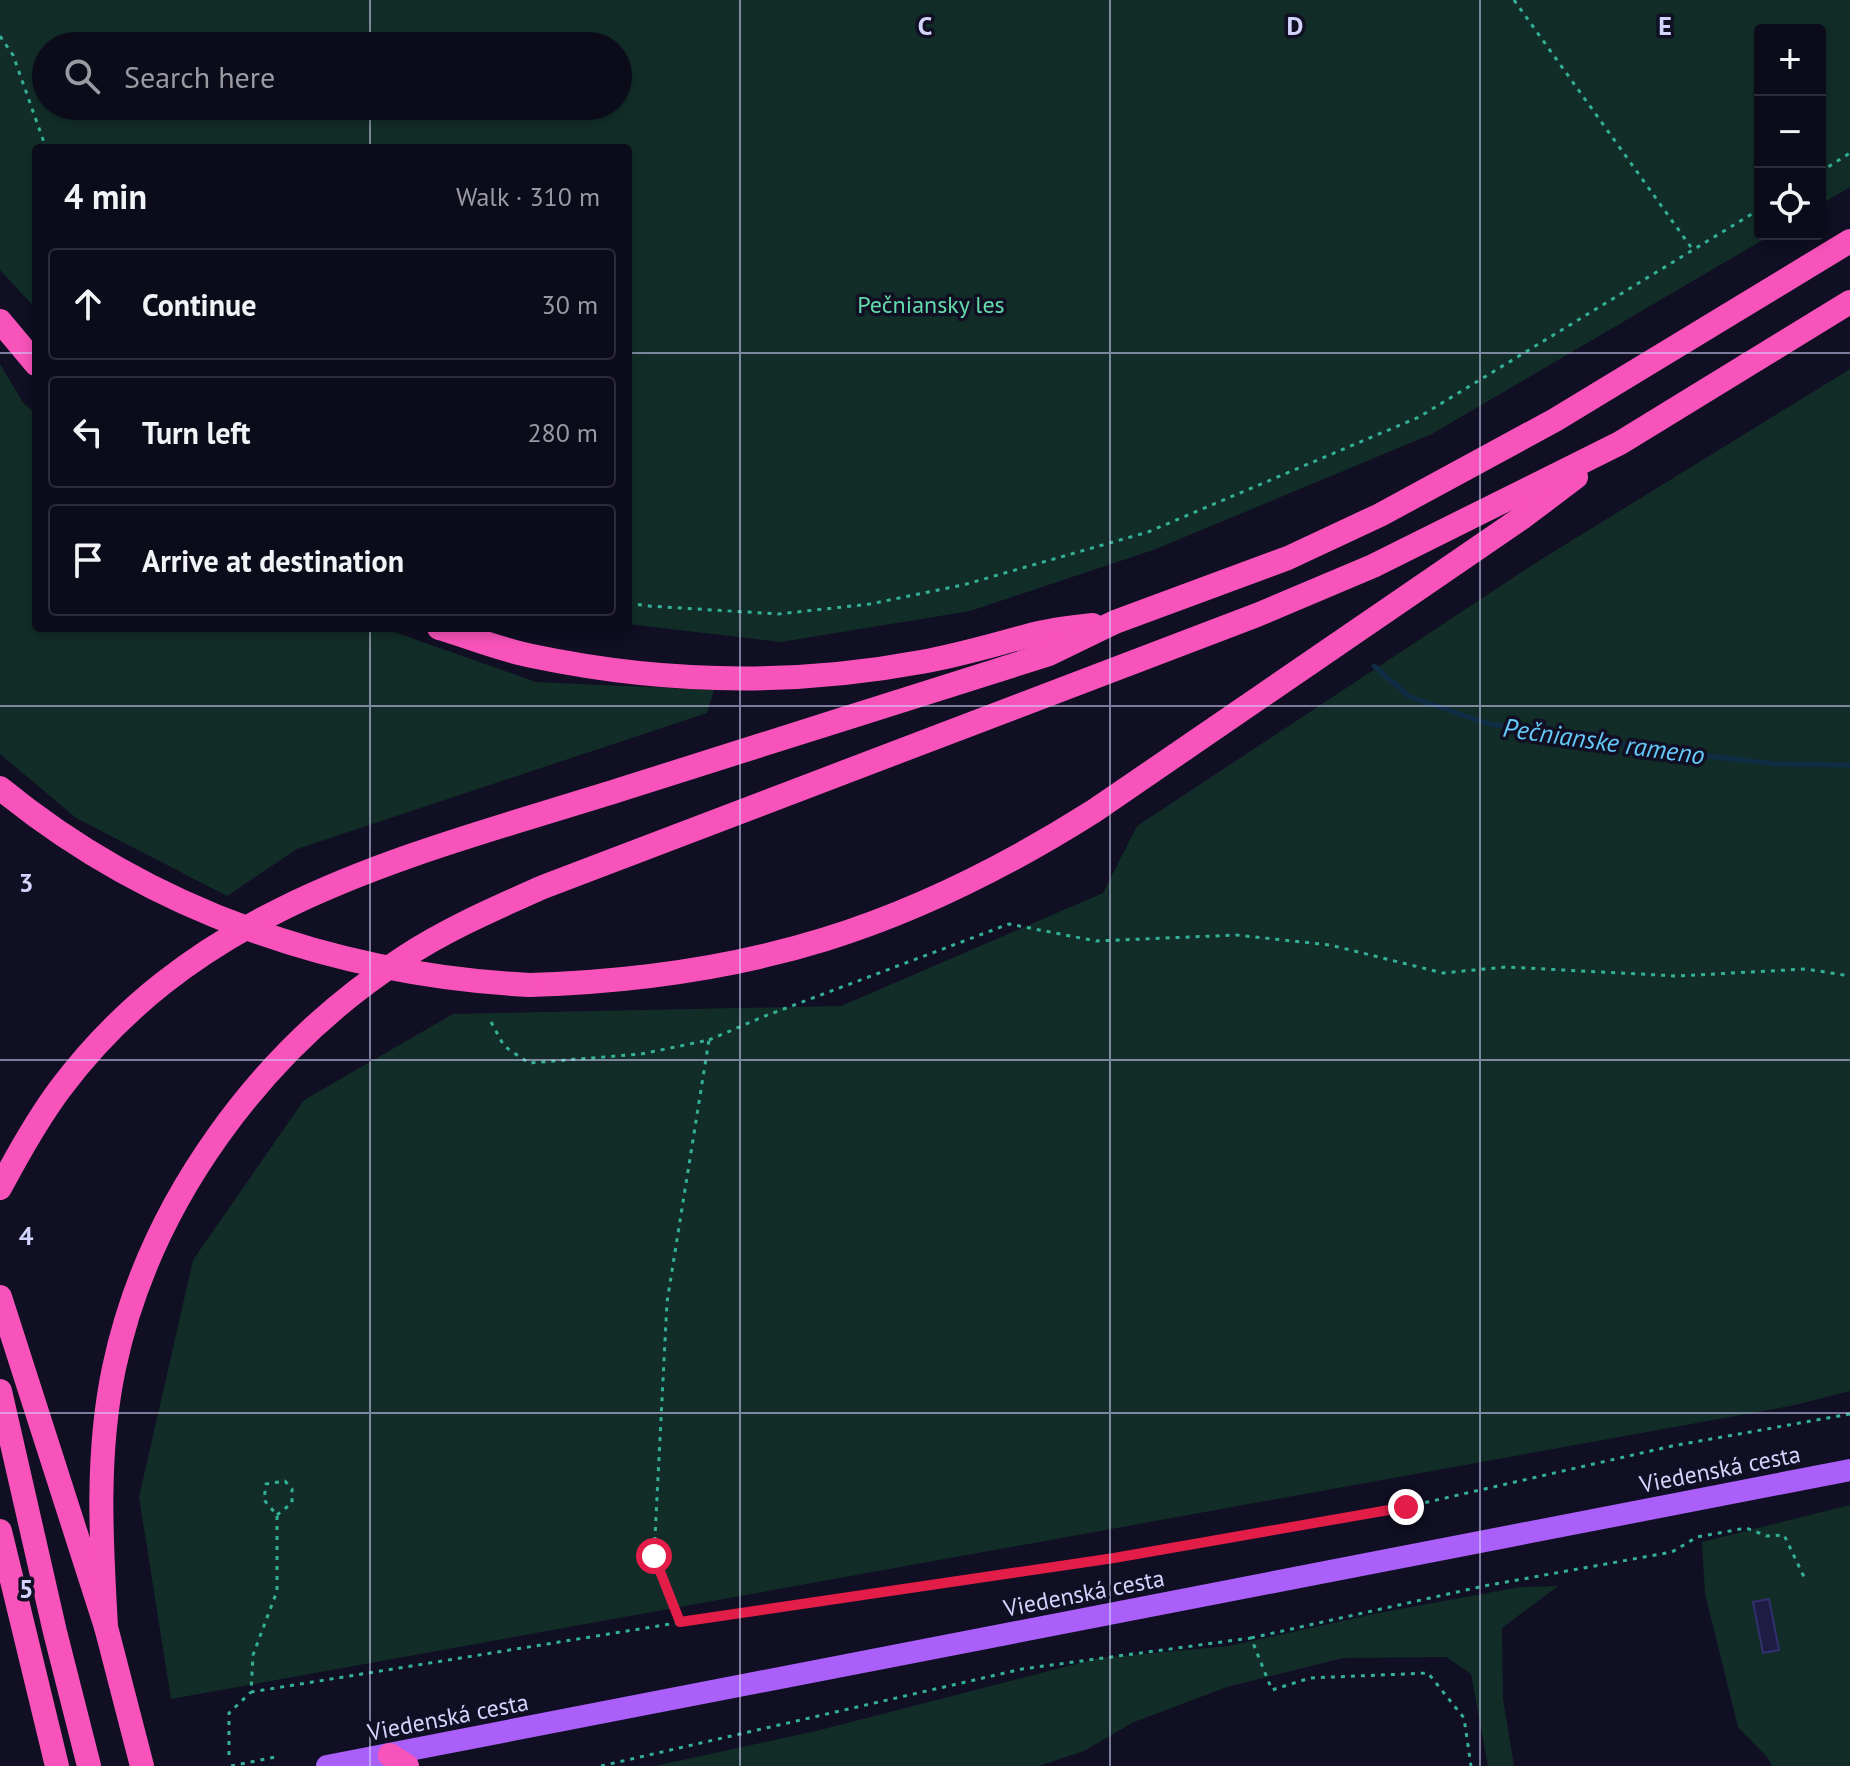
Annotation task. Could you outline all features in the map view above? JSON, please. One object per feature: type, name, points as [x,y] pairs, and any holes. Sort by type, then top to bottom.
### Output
[{"type":"highway","points":[[0,1188],[60,1089],[86,1057],[147,995],[228,937],[314,892],[437,847],[1049,654],[1115,622],[1288,558],[1380,515],[1555,420],[1850,241]]},
{"type":"highway","points":[[106,1627],[101,1535],[106,1424],[114,1367],[147,1267],[194,1170],[217,1134],[287,1053],[325,1016],[365,984],[405,956],[543,887],[1313,593],[1440,535],[1620,443],[1850,302]]},
{"type":"highway","points":[[0,321],[32,359]]},
{"type":"highway","points":[[0,788],[52,827],[145,883],[241,927],[335,957],[385,969],[530,985],[643,979],[782,954],[905,912],[1035,849],[1523,517],[1620,443]]},
{"type":"highway","points":[[452,632],[532,656],[639,674],[753,679],[830,676],[891,667],[986,649],[1041,632],[1115,622]]},
{"type":"highway","points":[[0,1297],[106,1627],[142,1766]]},
{"type":"highway","points":[[0,1391],[89,1766]]},
{"type":"highway","points":[[0,1531],[57,1766]]},
{"type":"main road","name":"Viedenská cesta","points":[[327,1766],[398,1761],[1850,1470]]},
{"type":"path","points":[[1514,0],[1693,250]]},
{"type":"path","points":[[0,36],[13,55],[32,109]]},
{"type":"path","points":[[36,120],[45,144]]},
{"type":"path","points":[[1826,168],[1850,153]]},
{"type":"path","points":[[632,604],[778,614],[870,604],[963,585],[1148,532],[1419,417],[1754,213]]},
{"type":"path","points":[[491,1022],[504,1046],[529,1063],[641,1054],[709,1040],[1009,924],[1096,941],[1236,935],[1330,945],[1443,973],[1506,967],[1677,976],[1806,969],[1850,976]]},
{"type":"path","points":[[680,1622],[654,1556],[664,1350],[667,1302],[709,1040]]},
{"type":"path","points":[[229,1755],[229,1713],[251,1692],[680,1622],[1114,1558],[1390,1510],[1672,1446],[1850,1414]]},
{"type":"path","points":[[251,1692],[253,1655],[277,1591],[277,1515],[264,1500],[266,1484],[285,1481],[292,1489],[292,1503],[277,1515]]},
{"type":"path","points":[[601,1766],[1022,1669],[1251,1638],[1484,1586],[1672,1552],[1697,1537],[1746,1528],[1767,1536],[1784,1535],[1805,1579]]},
{"type":"path","points":[[1251,1638],[1272,1690],[1310,1678],[1428,1673],[1464,1718],[1471,1766]]},
{"type":"path","points":[[231,1766],[275,1757]]},
{"type":"green space","name":"Pečniansky les","points":[[0,0],[1850,0],[1850,187],[1826,201],[1826,24],[1754,24],[1754,240],[1763,240],[1432,434],[1156,549],[970,611],[781,642],[632,624],[632,144],[32,144],[32,305],[0,270]]},
{"type":"green space","points":[[0,364],[24,404],[32,410],[32,632],[394,632],[536,682],[714,690],[707,713],[297,849],[227,896],[76,818],[0,754]]},
{"type":"green space","points":[[1850,369],[1850,1391],[1791,1406],[171,1699],[139,1497],[193,1260],[304,1100],[453,1014],[841,1006],[1103,893],[1137,826],[1537,562]]},
{"type":"green space","points":[[1850,1505],[1850,1766],[1772,1766],[1738,1727],[1705,1594],[1702,1542]]},
{"type":"green space","points":[[1558,1586],[1502,1628],[1503,1699],[1514,1766],[1488,1766],[1471,1674],[1446,1657],[1343,1658],[1227,1687],[1134,1722],[1084,1751],[1039,1766],[655,1766],[820,1730],[1099,1658],[1229,1646],[1378,1613],[1520,1587]]},
{"type":"building","points":[[1769,1599],[1779,1650],[1763,1653],[1753,1602]]},
{"type":"waterway","name":"Pečnianske rameno","points":[[1374,666],[1410,697],[1489,724],[1672,752],[1776,764],[1850,765]]},
{"type":"route","points":[[654,1556],[680,1622],[1114,1558],[1406,1507]]}]
